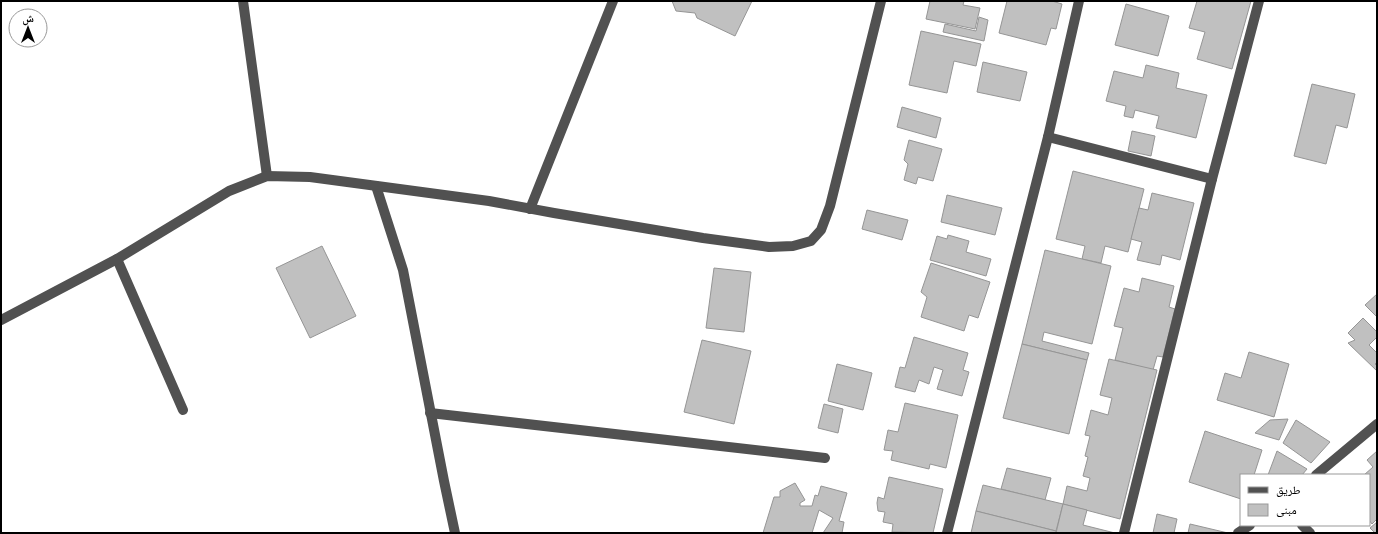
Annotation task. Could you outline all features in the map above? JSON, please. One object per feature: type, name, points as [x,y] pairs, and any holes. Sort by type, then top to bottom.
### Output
[{"type":"street","points":[[243,1],[266,176]]},
{"type":"street","points":[[530,209],[613,1]]},
{"type":"street","points":[[1,320],[117,259],[229,191],[266,176],[310,177],[489,201],[688,235],[769,247],[793,246],[811,241],[821,230],[830,206],[881,1]]},
{"type":"street","points":[[947,533],[1048,137],[1079,1]]},
{"type":"street","points":[[1124,533],[1212,179],[1259,1]]},
{"type":"street","points":[[1048,137],[1212,179]]},
{"type":"street","points":[[376,186],[403,270],[430,413],[455,533]]},
{"type":"street","points":[[117,259],[183,410]]},
{"type":"street","points":[[430,413],[825,458]]},
{"type":"street","points":[[1317,474],[1377,424]]},
{"type":"street","points":[[1238,533],[1248,526]]},
{"type":"building","points":[[672,1],[752,1],[735,36],[697,18],[695,13],[676,11]]},
{"type":"building","points":[[930,1],[964,1],[963,5],[980,8],[975,29],[926,19]]},
{"type":"building","points":[[1007,1],[1052,1],[1062,4],[1056,29],[1051,28],[1046,45],[999,33]]},
{"type":"building","points":[[1197,1],[1251,1],[1232,69],[1197,59],[1205,32],[1189,28]]},
{"type":"building","points":[[1126,4],[1169,16],[1158,56],[1115,45]]},
{"type":"building","points":[[979,17],[988,20],[984,41],[943,32],[945,24],[976,31]]},
{"type":"building","points":[[921,31],[981,44],[976,66],[954,61],[947,93],[909,85]]},
{"type":"building","points":[[983,62],[1027,72],[1020,101],[977,92]]},
{"type":"building","points":[[1146,65],[1179,73],[1176,88],[1207,95],[1196,138],[1156,128],[1159,116],[1135,110],[1133,118],[1124,116],[1126,106],[1106,101],[1114,71],[1143,78]]},
{"type":"building","points":[[1312,84],[1355,94],[1347,128],[1336,125],[1326,164],[1294,156]]},
{"type":"building","points":[[902,107],[941,118],[936,138],[897,127]]},
{"type":"building","points":[[1132,131],[1155,136],[1151,156],[1128,151]]},
{"type":"building","points":[[909,140],[942,149],[933,181],[918,177],[916,184],[904,180],[908,164],[904,160]]},
{"type":"building","points":[[1073,171],[1144,189],[1128,252],[1105,246],[1101,263],[1082,259],[1085,246],[1056,239]]},
{"type":"building","points":[[1152,193],[1194,203],[1180,260],[1162,255],[1160,265],[1137,260],[1142,242],[1131,239],[1139,208],[1148,210]]},
{"type":"building","points":[[947,195],[1002,208],[995,235],[941,222]]},
{"type":"building","points":[[867,210],[908,220],[902,240],[862,229]]},
{"type":"building","points":[[948,235],[969,241],[966,252],[991,259],[986,276],[930,260],[937,236],[947,239]]},
{"type":"building","points":[[322,246],[356,316],[310,338],[276,268]]},
{"type":"building","points":[[1045,250],[1111,266],[1092,344],[1044,332],[1042,341],[1089,353],[1087,360],[1022,344]]},
{"type":"building","points":[[931,263],[990,282],[978,318],[969,315],[964,331],[921,317],[927,297],[921,292]]},
{"type":"building","points":[[714,268],[751,272],[744,332],[706,328]]},
{"type":"building","points":[[1142,278],[1174,286],[1169,307],[1175,309],[1163,357],[1157,356],[1153,370],[1115,360],[1123,328],[1114,326],[1124,288],[1139,292]]},
{"type":"building","points":[[1377,294],[1377,317],[1365,305]]},
{"type":"building","points":[[1363,318],[1377,332],[1377,337],[1369,345],[1377,353],[1377,362],[1375,364],[1377,366],[1377,371],[1348,343],[1355,340],[1348,333]]},
{"type":"building","points":[[914,337],[968,353],[963,370],[969,372],[962,396],[937,389],[943,370],[934,367],[929,384],[919,380],[915,392],[895,387],[900,367],[905,368]]},
{"type":"building","points":[[702,340],[751,351],[734,424],[684,412]]},
{"type":"building","points":[[1022,344],[1087,360],[1069,434],[1003,418]]},
{"type":"building","points":[[1249,352],[1289,364],[1274,417],[1217,400],[1225,373],[1241,378]]},
{"type":"building","points":[[1109,359],[1157,370],[1120,519],[1063,504],[1067,486],[1087,491],[1090,478],[1083,476],[1088,457],[1085,456],[1090,436],[1085,435],[1091,410],[1108,415],[1112,398],[1100,395]]},
{"type":"building","points":[[837,364],[872,373],[863,410],[828,401]]},
{"type":"building","points":[[905,403],[958,415],[946,468],[930,464],[929,469],[891,460],[893,451],[884,450],[888,430],[898,432]]},
{"type":"building","points":[[824,404],[843,409],[838,433],[818,428]]},
{"type":"building","points":[[1288,419],[1279,440],[1255,433],[1270,420]]},
{"type":"building","points":[[1296,420],[1330,442],[1311,463],[1283,443]]},
{"type":"building","points":[[1205,431],[1262,450],[1254,474],[1240,474],[1240,499],[1189,482]]},
{"type":"building","points":[[1277,451],[1307,469],[1303,474],[1268,474]]},
{"type":"building","points":[[1377,451],[1377,519],[1372,524],[1370,521],[1370,474],[1365,474],[1373,467],[1367,460]]},
{"type":"building","points":[[1007,468],[1051,478],[1045,500],[1001,489]]},
{"type":"building","points":[[889,477],[943,489],[933,533],[892,532],[893,524],[883,522],[885,512],[878,511],[877,503],[878,497],[884,499]]},
{"type":"building","points":[[795,483],[805,500],[800,503],[800,506],[812,506],[815,495],[818,496],[821,486],[847,493],[839,521],[844,522],[842,533],[823,533],[833,518],[819,510],[812,533],[763,533],[774,497],[780,497],[780,491]]},
{"type":"building","points":[[983,485],[1063,504],[1056,531],[976,511]]},
{"type":"building","points":[[1063,504],[1087,510],[1083,525],[1115,533],[1056,533]]},
{"type":"building","points":[[976,511],[1056,531],[1056,533],[971,533]]},
{"type":"building","points":[[1157,514],[1177,519],[1174,533],[1153,533]]},
{"type":"building","points":[[1377,522],[1377,533],[1375,533],[1370,528]]},
{"type":"building","points":[[1190,524],[1228,533],[1188,533]]}]
